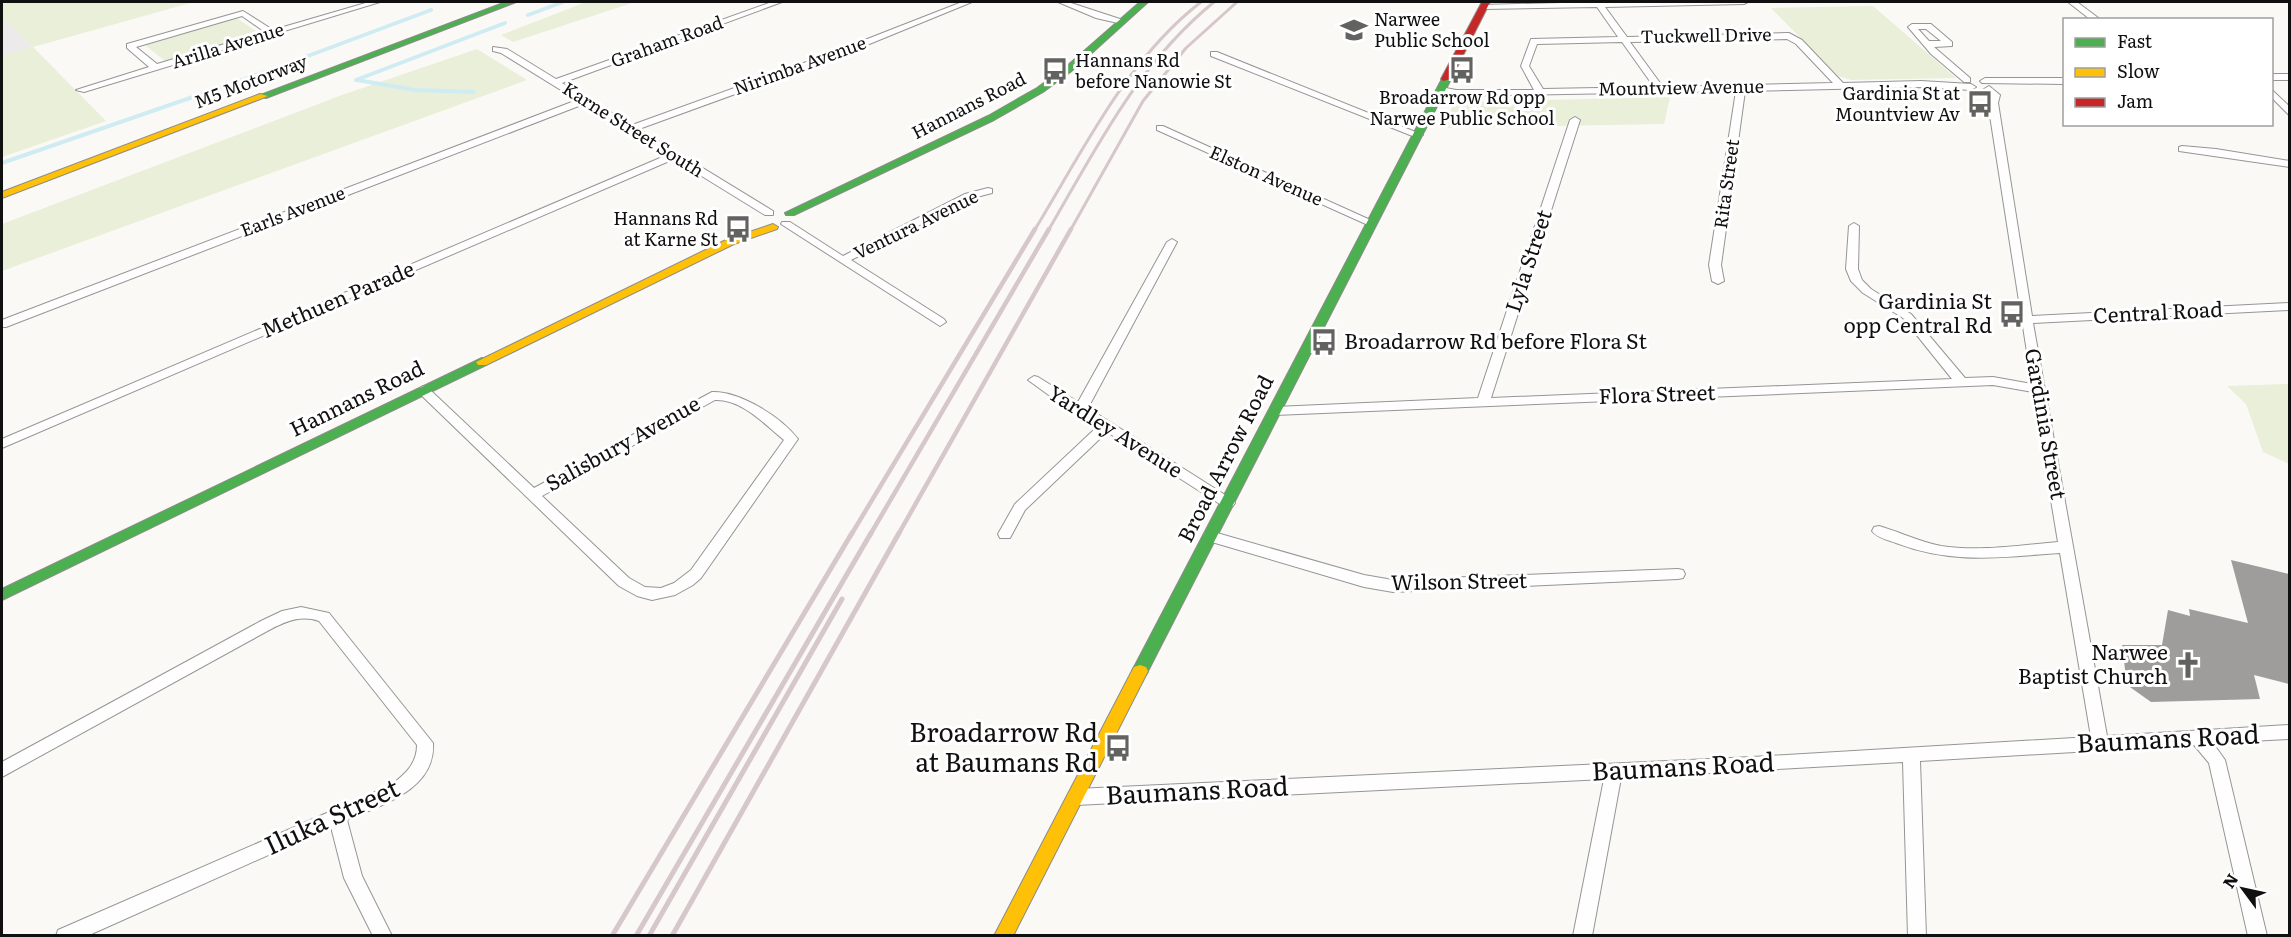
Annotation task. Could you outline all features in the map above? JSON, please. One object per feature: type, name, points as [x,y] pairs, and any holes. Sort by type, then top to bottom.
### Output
[{"type":"main road","name":"M5 Motorway","points":[[2,183],[488,2]]},
{"type":"main road","name":"M5 Motorway","points":[[2,195],[512,2]]},
{"type":"main road","name":"Hannans Road","points":[[2,595],[776,219],[991,118],[1040,90],[1070,69],[1143,2]]},
{"type":"main road","name":"Broad Arrow Road","points":[[1003,936],[1485,4]]},
{"type":"street","name":"Arilla Avenue","points":[[81,90],[376,2]]},
{"type":"street","name":"Graham Road","points":[[555,82],[778,2]]},
{"type":"street","name":"Nirimba Avenue","points":[[631,129],[837,54],[968,2]]},
{"type":"street","points":[[1062,2],[1099,16],[1122,21]]},
{"type":"street","points":[[1485,4],[1744,2]]},
{"type":"street","points":[[2072,2],[2094,18]]},
{"type":"street","points":[[1599,4],[1660,89]]},
{"type":"street","points":[[156,68],[130,46],[243,13],[272,33]]},
{"type":"street","name":"Tuckwell Drive","points":[[1539,92],[1525,66],[1534,40],[1622,38],[1789,36],[1799,42],[1841,86]]},
{"type":"street","points":[[1928,44],[1934,52],[1993,103]]},
{"type":"street","name":"Karne Street South","points":[[496,49],[504,51],[585,100],[940,322]]},
{"type":"street","points":[[1214,54],[1418,135]]},
{"type":"street","points":[[2273,77],[2289,77]]},
{"type":"street","points":[[1989,86],[2016,82],[2063,81]]},
{"type":"street","name":"Mountview Avenue","points":[[1442,90],[1456,93],[1921,84],[1989,86]]},
{"type":"street","name":"Gardinia Street","points":[[1989,86],[1995,92],[1993,103],[2027,320],[2100,743]]},
{"type":"street","name":"Rita Street","points":[[1718,281],[1715,265],[1741,87]]},
{"type":"street","points":[[2273,95],[2289,114]]},
{"type":"street","name":"Earls Avenue","points":[[2,324],[585,100]]},
{"type":"street","name":"Lyla Street","points":[[1483,402],[1575,120]]},
{"type":"street","name":"Elston Avenue","points":[[1160,128],[1372,224]]},
{"type":"street","points":[[2182,149],[2289,164]]},
{"type":"street","name":"Methuen Parade","points":[[2,444],[674,156]]},
{"type":"street","name":"Ventura Avenue","points":[[843,260],[969,196],[988,191]]},
{"type":"street","points":[[1854,226],[1852,269],[1857,281],[1867,291],[1907,316],[1962,383]]},
{"type":"street","points":[[1080,411],[1172,242]]},
{"type":"street","name":"Central Road","points":[[2027,320],[2289,306]]},
{"type":"street","name":"Yardley Avenue","points":[[1034,380],[1228,503]]},
{"type":"street","name":"Flora Street","points":[[1275,411],[1993,381],[2039,388]]},
{"type":"street","points":[[423,390],[532,495]]},
{"type":"street","name":"Salisbury Avenue","points":[[720,394],[740,400],[791,439],[696,574],[689,581],[669,591],[650,595],[632,589],[532,495],[706,398],[720,394]]},
{"type":"street","points":[[1005,534],[1020,507],[1105,427]]},
{"type":"street","points":[[1879,531],[1943,551],[2067,547]]},
{"type":"street","name":"Wilson Street","points":[[1210,536],[1364,581],[1393,586],[1678,574]]},
{"type":"street","name":"Iluka Street","points":[[2,770],[281,617],[295,613],[317,614],[330,623],[425,743],[426,752],[418,771],[397,790],[65,936]]},
{"type":"street","name":"Baumans Road","points":[[1076,797],[1614,770],[2289,732]]},
{"type":"street","points":[[2198,737],[2217,760],[2258,936]]},
{"type":"street","points":[[1911,753],[1917,936]]},
{"type":"street","points":[[1582,936],[1614,770]]},
{"type":"street","points":[[337,817],[353,878],[383,936]]},
{"type":"shaded area","points":[[2,17],[32,47],[2,56]]},
{"type":"green space","points":[[2,2],[194,2],[33,47],[106,121],[2,157],[2,56],[32,47],[2,17]]},
{"type":"green space","points":[[586,2],[635,2],[513,42],[501,35]]},
{"type":"green space","points":[[1873,6],[1956,78],[1851,80],[1838,76],[1771,8]]},
{"type":"green space","points":[[237,18],[257,32],[165,61],[145,45]]},
{"type":"green space","points":[[477,49],[527,80],[2,271],[2,224],[342,95]]},
{"type":"green space","points":[[1670,97],[1664,124],[1442,128],[1455,102]]},
{"type":"green space","points":[[2290,384],[2289,464],[2263,452],[2246,404],[2227,386]]},
{"type":"building","name":"Narwee Baptist Church","points":[[2231,560],[2289,574],[2289,684],[2254,675],[2260,699],[2151,702],[2127,685],[2122,645],[2162,645],[2168,610],[2190,616],[2189,609],[2248,623]]},
{"type":"waterway","points":[[528,15],[563,2]]},
{"type":"waterway","points":[[2,163],[265,72],[431,10]]},
{"type":"waterway","points":[[356,80],[505,23]]},
{"type":"waterway","points":[[357,80],[415,90],[474,92]]},
{"type":"railway","points":[[1034,231],[1128,79],[1174,25],[1201,2]]},
{"type":"railway","points":[[1048,231],[1102,138],[1141,80],[1187,26],[1214,2]]},
{"type":"railway","points":[[1070,231],[1143,101],[1186,48],[1237,2]]},
{"type":"railway","points":[[851,535],[1035,229]]},
{"type":"railway","points":[[870,535],[1049,229]]},
{"type":"railway","points":[[898,535],[1071,229]]},
{"type":"railway","points":[[612,936],[852,533]]},
{"type":"railway","points":[[636,936],[871,533]]},
{"type":"railway","points":[[672,936],[899,533]]},
{"type":"railway","points":[[649,936],[842,599]]},
{"type":"traffic: fast","points":[[263,96],[512,2]]},
{"type":"traffic: fast","points":[[790,213],[991,118],[1040,90],[1070,68],[1144,2]]},
{"type":"traffic: fast","points":[[1140,671],[1446,79]]},
{"type":"traffic: fast","points":[[2,595],[482,362]]},
{"type":"traffic: slow","points":[[2,195],[263,96]]},
{"type":"traffic: slow","points":[[482,362],[730,242],[773,227]]},
{"type":"traffic: slow","points":[[1003,936],[1140,671]]},
{"type":"traffic: jam","points":[[1446,79],[1486,2]]},
{"type":"place","name":"Narwee Public School","points":[[1354,30]]},
{"type":"place","name":"Broadarrow Rd opp Narwee Public School","points":[[1462,70]]},
{"type":"place","name":"Hannans Rd before Nanowie St","points":[[1055,71]]},
{"type":"place","name":"Gardinia St at Mountview Av","points":[[1980,104]]},
{"type":"place","name":"Hannans Rd at Karne St","points":[[738,229]]},
{"type":"place","name":"Gardinia St opp Central Rd","points":[[2012,314]]},
{"type":"place","name":"Broadarrow Rd before Flora St","points":[[1324,342]]},
{"type":"place","name":"Narwee Baptist Church","points":[[2188,665]]},
{"type":"place","name":"Broadarrow Rd at Baumans Rd","points":[[1118,748]]}]
